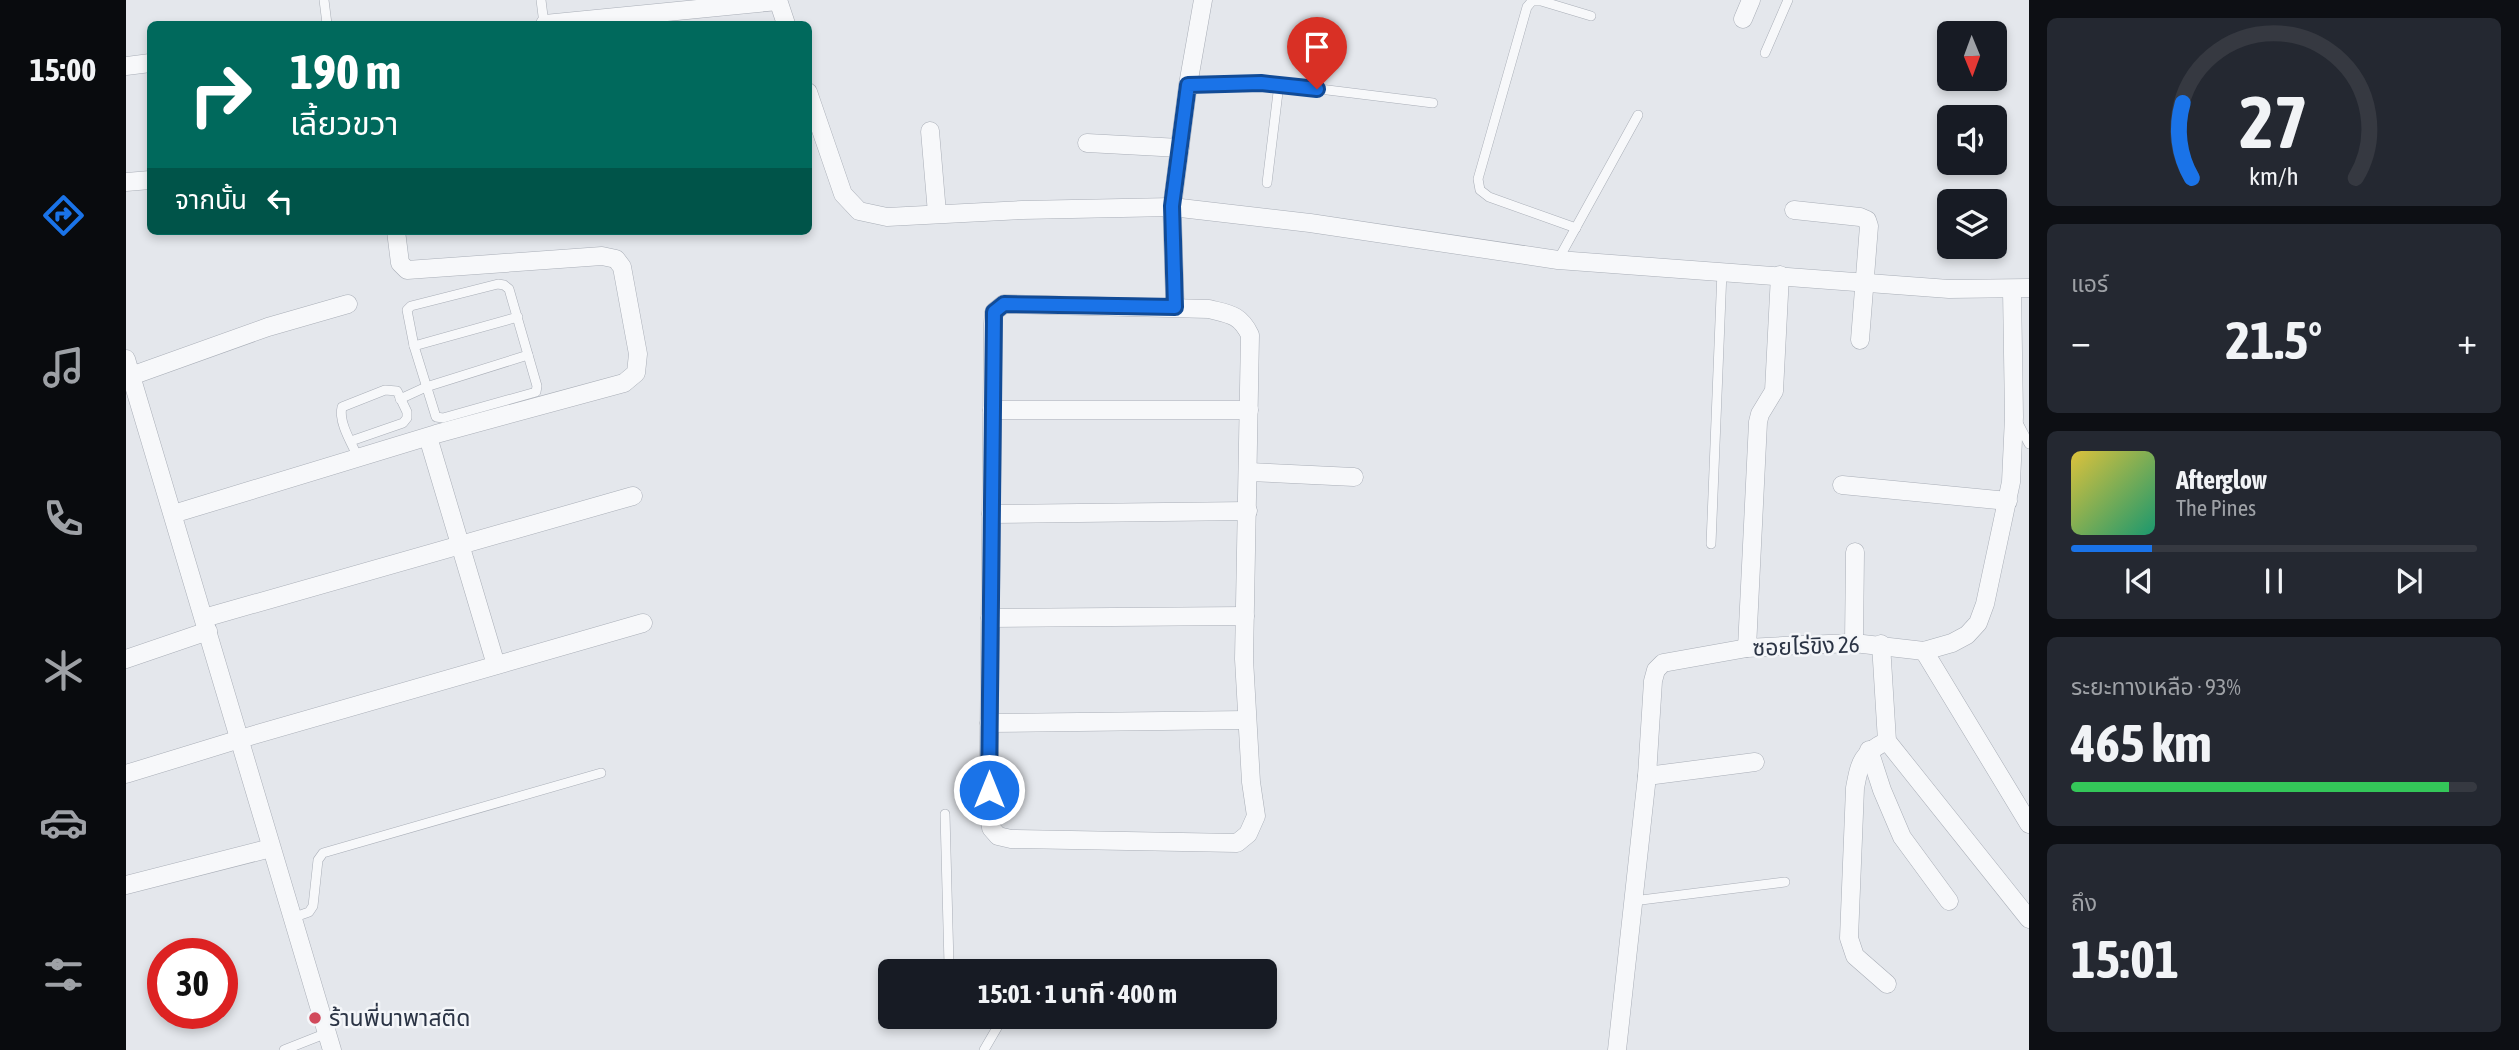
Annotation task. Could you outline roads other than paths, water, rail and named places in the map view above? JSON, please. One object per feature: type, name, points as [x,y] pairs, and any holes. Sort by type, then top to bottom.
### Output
[{"type":"street","points":[[1175,307],[1172,206],[1188,85],[1203,0]]},
{"type":"street","points":[[1743,19],[1751,0]]},
{"type":"street","points":[[575,21],[778,1],[785,21]]},
{"type":"street","points":[[126,66],[147,63]]},
{"type":"street","points":[[812,115],[843,194],[859,211],[887,217],[1172,206],[1558,260],[1949,289],[2020,288]]},
{"type":"street","points":[[930,131],[937,213]]},
{"type":"street","points":[[1087,143],[1180,148]]},
{"type":"street","points":[[126,182],[147,180]]},
{"type":"street","points":[[1794,210],[1867,220],[1869,226],[1860,340]]},
{"type":"street","points":[[173,514],[355,449],[428,437],[624,383],[636,373],[638,354],[622,267],[616,259],[602,256],[407,270],[400,263],[396,235]]},
{"type":"street","points":[[1746,648],[1758,422],[1774,391],[1780,275]]},
{"type":"street","name":"ซอยไร่ขิง 26","points":[[1617,1050],[1656,670],[1663,663],[1746,648],[1854,643],[1924,651],[1967,635],[1978,623],[1985,604],[2011,482],[2018,379],[2020,288]]},
{"type":"street","points":[[131,376],[268,327],[348,304]]},
{"type":"street","points":[[1004,304],[1209,309],[1229,313],[1243,321],[1250,335],[1244,659],[1251,782],[1256,816],[1248,834],[1237,843],[1011,839],[998,836],[991,828],[989,723],[992,410],[994,312],[1004,304]]},
{"type":"street","points":[[126,359],[329,1042]]},
{"type":"street","points":[[992,410],[1250,410]]},
{"type":"street","points":[[428,437],[496,665]]},
{"type":"street","points":[[1249,472],[1354,477]]},
{"type":"street","points":[[1842,485],[2008,501]]},
{"type":"street","points":[[126,659],[206,625],[459,545],[633,496]]},
{"type":"street","points":[[991,514],[1248,511]]},
{"type":"street","points":[[1854,643],[1855,552]]},
{"type":"street","points":[[990,618],[1245,616]]},
{"type":"street","points":[[126,774],[643,623]]},
{"type":"street","points":[[1881,644],[1887,741],[2029,919]]},
{"type":"street","points":[[1924,651],[2029,824]]},
{"type":"street","points":[[989,723],[1247,720]]},
{"type":"street","points":[[1887,741],[1869,750],[1862,759],[1855,788],[1849,938],[1854,956],[1887,984]]},
{"type":"street","points":[[1869,750],[1902,837],[1949,901]]},
{"type":"street","points":[[1647,776],[1755,762]]},
{"type":"street","points":[[126,886],[271,848]]},
{"type":"lane","points":[[324,0],[327,21]]},
{"type":"lane","points":[[541,0],[544,21]]},
{"type":"lane","points":[[1765,53],[1788,0]]},
{"type":"lane","points":[[1576,228],[1489,197],[1480,190],[1478,179],[1527,7],[1532,1],[1541,1],[1591,16]]},
{"type":"lane","points":[[1267,183],[1279,84]]},
{"type":"lane","points":[[1188,85],[1279,84],[1433,103]]},
{"type":"lane","points":[[1558,260],[1638,115]]},
{"type":"lane","points":[[1711,544],[1722,271]]},
{"type":"lane","points":[[498,284],[509,289],[518,317],[537,386],[536,392],[443,418],[436,417],[414,346],[407,310],[411,306],[498,284]]},
{"type":"lane","points":[[414,346],[518,317]]},
{"type":"lane","points":[[400,399],[426,387],[528,355]]},
{"type":"lane","points":[[385,390],[397,391],[407,418],[403,423],[355,449],[341,417],[342,407],[385,390]]},
{"type":"lane","points":[[2014,416],[2029,444]]},
{"type":"lane","points":[[292,918],[309,912],[313,906],[318,860],[323,853],[601,772]]},
{"type":"lane","points":[[945,814],[949,959]]},
{"type":"lane","points":[[1633,901],[1785,882]]},
{"type":"lane","points":[[984,1050],[996,1029]]},
{"type":"lane","points":[[284,1050],[329,1042]]},
{"type":"place","name":"ร้านพี่นาพาสติด","points":[[315,1018]]}]
